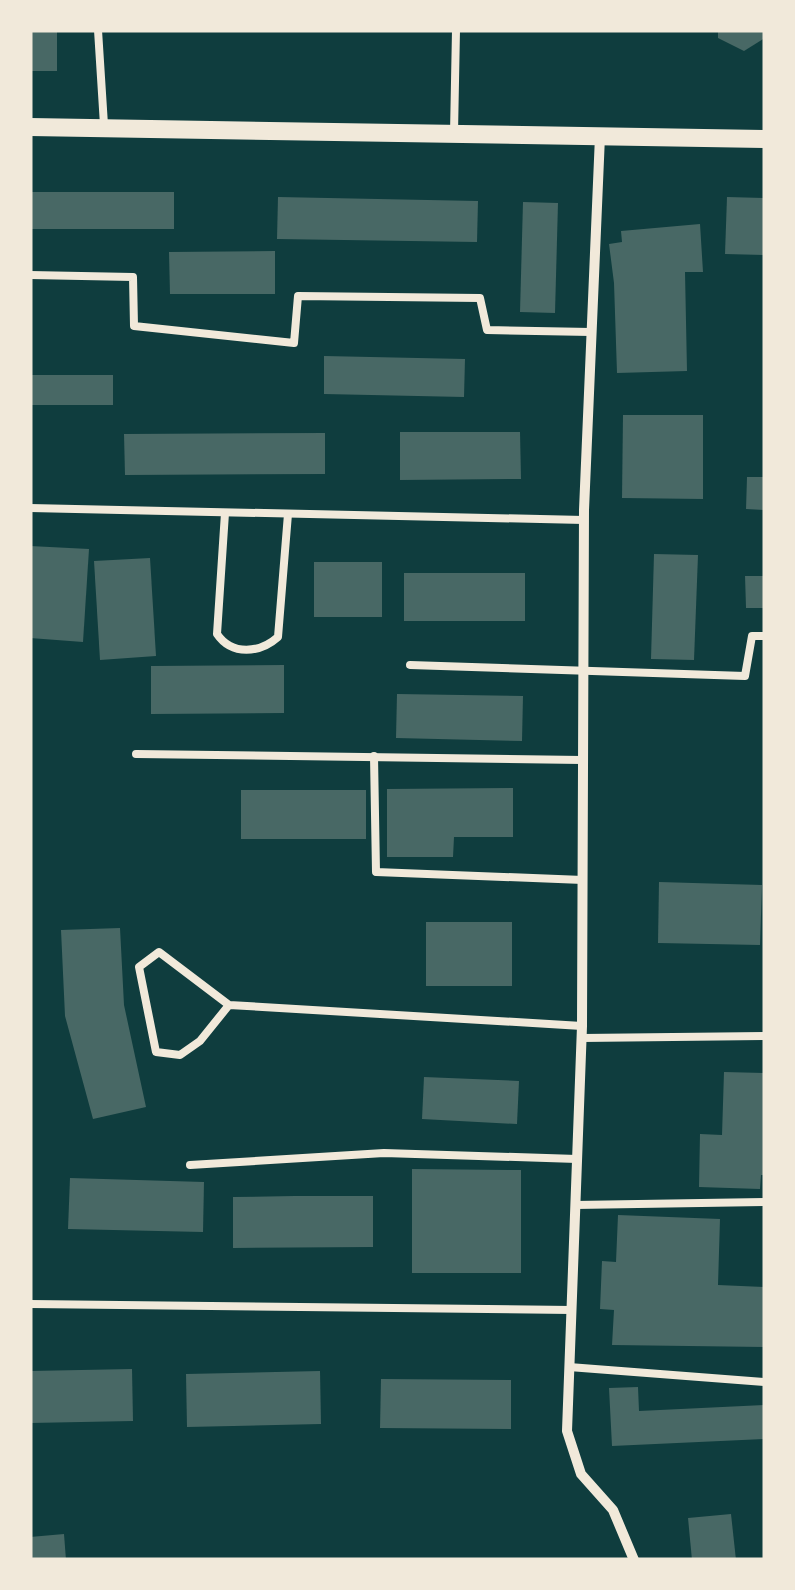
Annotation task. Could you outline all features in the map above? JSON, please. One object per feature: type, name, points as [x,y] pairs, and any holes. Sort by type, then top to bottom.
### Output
[{"type":"street","points":[[30,127],[765,139]]},
{"type":"street","points":[[600,136],[584,520],[582,1032],[567,1431],[581,1474],[613,1510],[634,1560]]},
{"type":"lane","points":[[98,30],[104,128]]},
{"type":"lane","points":[[454,133],[456,30]]},
{"type":"lane","points":[[30,275],[133,277],[134,326],[294,344],[298,296],[480,298],[486,330],[592,332]]},
{"type":"lane","points":[[30,508],[584,520]]},
{"type":"lane","points":[[225,513],[217,634],[224,644],[236,648],[265,648],[278,638],[288,514]]},
{"type":"lane","points":[[410,665],[745,676],[752,636],[765,636]]},
{"type":"lane","points":[[136,754],[582,760]]},
{"type":"lane","points":[[374,756],[376,872],[583,880]]},
{"type":"lane","points":[[229,1005],[200,1041],[180,1055],[156,1052],[140,966],[159,952],[229,1005],[582,1032],[765,1036]]},
{"type":"lane","points":[[190,1165],[384,1153],[578,1159]]},
{"type":"lane","points":[[576,1205],[765,1202]]},
{"type":"lane","points":[[30,1304],[572,1310]]},
{"type":"lane","points":[[569,1367],[765,1382]]},
{"type":"building","points":[[30,30],[57,30],[57,71],[30,71]]},
{"type":"building","points":[[718,30],[765,30],[765,38],[744,51],[718,38]]},
{"type":"building","points":[[30,192],[174,192],[174,229],[30,229]]},
{"type":"building","points":[[278,197],[478,201],[477,242],[277,239]]},
{"type":"building","points":[[727,197],[765,198],[765,255],[725,254]]},
{"type":"building","points":[[523,202],[558,203],[555,313],[520,312]]},
{"type":"building","points":[[700,224],[703,272],[685,272],[687,371],[617,373],[609,244],[622,242],[621,231]]},
{"type":"building","points":[[275,251],[275,294],[170,294],[169,252]]},
{"type":"building","points":[[324,356],[465,359],[464,397],[324,394]]},
{"type":"building","points":[[30,375],[113,375],[113,405],[30,405]]},
{"type":"building","points":[[623,415],[703,415],[703,499],[622,498]]},
{"type":"building","points":[[400,432],[520,432],[521,479],[400,480]]},
{"type":"building","points":[[325,433],[325,474],[125,475],[124,434]]},
{"type":"building","points":[[747,477],[765,477],[765,510],[746,509]]},
{"type":"building","points":[[30,546],[89,549],[83,642],[30,638]]},
{"type":"building","points":[[654,554],[698,555],[694,660],[651,659]]},
{"type":"building","points":[[150,558],[156,656],[100,660],[94,561]]},
{"type":"building","points":[[314,562],[382,562],[382,617],[314,617]]},
{"type":"building","points":[[404,573],[525,573],[525,621],[404,621]]},
{"type":"building","points":[[745,576],[765,576],[765,608],[746,608]]},
{"type":"building","points":[[284,665],[284,713],[151,714],[151,666]]},
{"type":"building","points":[[397,694],[523,696],[522,741],[396,738]]},
{"type":"building","points":[[513,788],[513,837],[454,837],[453,857],[387,857],[387,789]]},
{"type":"building","points":[[241,790],[366,790],[366,839],[241,839]]},
{"type":"building","points":[[659,882],[762,885],[760,945],[658,943]]},
{"type":"building","points":[[426,922],[512,922],[512,986],[426,986]]},
{"type":"building","points":[[120,928],[124,1005],[146,1107],[93,1119],[65,1016],[61,930]]},
{"type":"building","points":[[724,1072],[765,1073],[765,1175],[761,1175],[760,1189],[699,1187],[700,1134],[722,1135]]},
{"type":"building","points":[[424,1077],[519,1081],[517,1124],[422,1119]]},
{"type":"building","points":[[412,1169],[521,1170],[521,1273],[412,1273]]},
{"type":"building","points":[[70,1178],[204,1182],[203,1232],[68,1229]]},
{"type":"building","points":[[373,1196],[373,1247],[233,1248],[233,1197]]},
{"type":"building","points":[[618,1215],[720,1219],[718,1285],[765,1287],[765,1347],[612,1345],[614,1310],[600,1309],[602,1261],[616,1262]]},
{"type":"building","points":[[132,1369],[133,1421],[30,1423],[30,1371]]},
{"type":"building","points":[[320,1371],[321,1424],[187,1427],[186,1374]]},
{"type":"building","points":[[381,1379],[511,1380],[511,1429],[380,1428]]},
{"type":"building","points":[[638,1387],[639,1411],[765,1405],[765,1439],[612,1446],[609,1388]]},
{"type":"building","points":[[731,1514],[736,1560],[692,1560],[688,1518]]},
{"type":"building","points":[[64,1534],[66,1560],[30,1560],[30,1537]]}]
